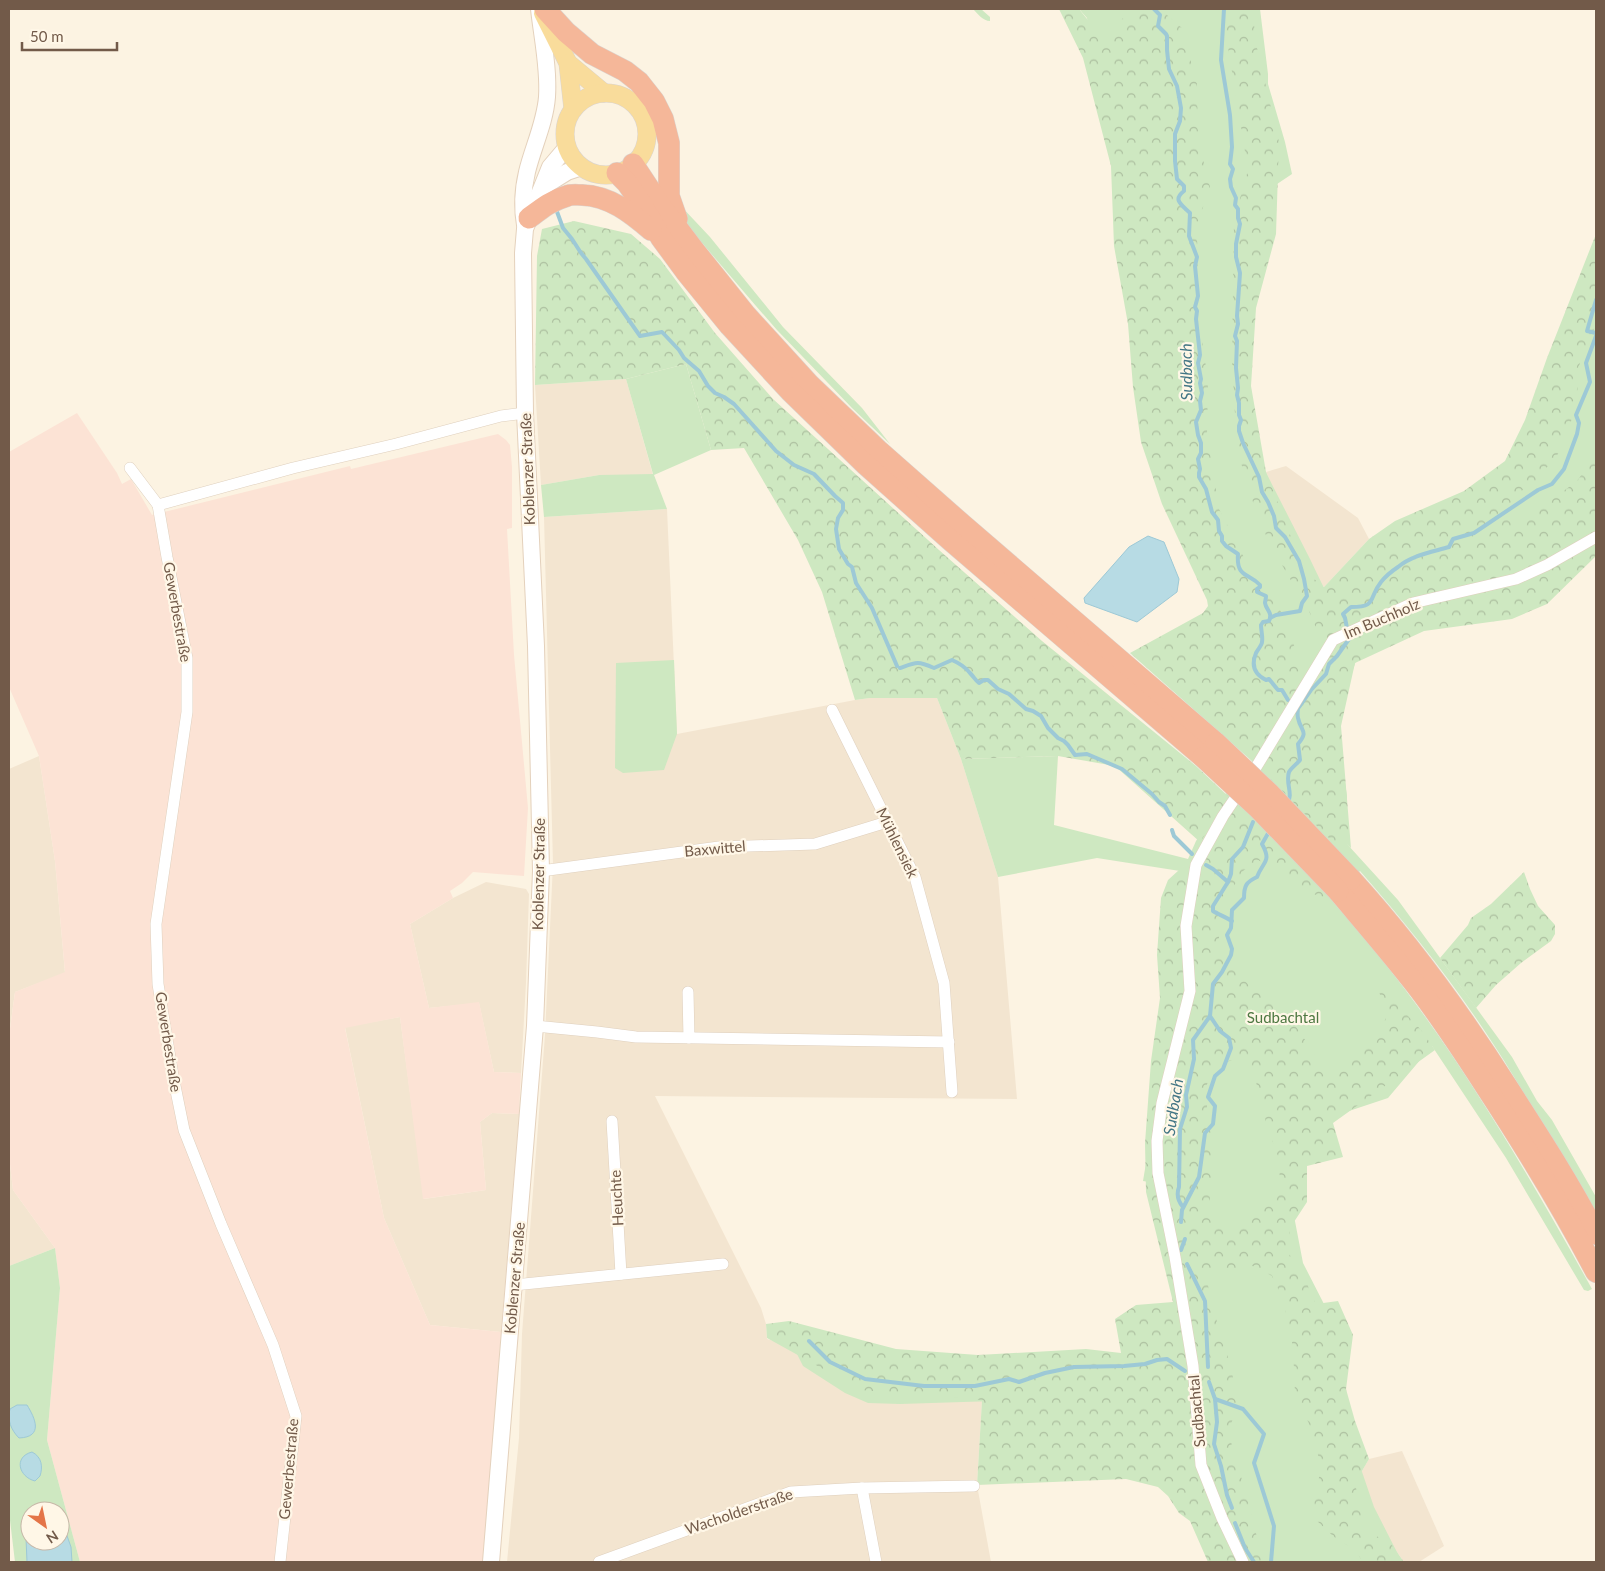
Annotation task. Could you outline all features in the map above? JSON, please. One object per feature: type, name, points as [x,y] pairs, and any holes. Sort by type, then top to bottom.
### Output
[{"type":"highway","points":[[542,9],[592,54],[625,72],[638,82],[654,101],[663,120],[669,143],[669,196],[677,218],[694,250]]},
{"type":"highway","points":[[625,168],[660,205],[746,315],[803,377],[879,451],[1210,750]]},
{"type":"highway","points":[[625,168],[632,190],[661,238],[730,326],[790,391],[859,458],[950,540],[1210,750],[1283,806],[1344,885],[1371,929],[1417,986],[1458,1044],[1517,1134],[1570,1222],[1596,1272]]},
{"type":"highway","points":[[527,224],[549,203],[569,195],[590,195],[611,201],[634,215],[661,238]]},
{"type":"highway","points":[[1344,885],[1381,912],[1428,971],[1472,1032],[1533,1126],[1596,1234]]},
{"type":"main road","points":[[542,9],[568,64],[573,108]]},
{"type":"main road","points":[[527,224],[523,194],[527,171],[538,138],[547,98],[542,9]]},
{"type":"main road","points":[[568,64],[604,93]]},
{"type":"main road","points":[[604,93],[626,98],[634,104],[641,113],[645,124],[646,140],[640,156],[625,168],[599,174],[582,167],[570,155],[565,137],[565,127],[573,108],[582,100],[592,95],[604,93]]},
{"type":"main road","name":"Koblenzer Straße","points":[[492,1562],[535,1026],[541,870],[536,646],[525,412],[523,253],[527,224],[550,166],[567,147]]},
{"type":"main road","points":[[543,187],[566,172],[582,167]]},
{"type":"street","points":[[158,505],[293,468],[396,444],[501,416],[525,412]]},
{"type":"street","name":"Gewerbestraße","points":[[130,468],[158,505],[188,658],[187,712],[156,924],[158,984],[184,1130],[221,1224],[273,1345],[296,1416],[280,1562]]},
{"type":"street","name":"Im Buchholz","points":[[1223,816],[1255,769],[1334,640],[1413,603],[1516,579],[1547,565],[1596,537]]},
{"type":"street","name":"Mühlensiek","points":[[832,710],[916,877],[944,983],[952,1092]]},
{"type":"street","name":"Sudbachtal","points":[[1223,816],[1196,864],[1186,926],[1190,992],[1162,1103],[1156,1141],[1158,1173],[1193,1366],[1201,1465],[1222,1518],[1243,1562]]},
{"type":"street","name":"Baxwittel","points":[[541,870],[719,847],[815,844],[888,822]]},
{"type":"street","points":[[688,992],[689,1038]]},
{"type":"street","points":[[535,1026],[636,1037],[949,1042]]},
{"type":"street","name":"Heuchte","points":[[612,1121],[621,1274]]},
{"type":"street","points":[[514,1285],[723,1264]]},
{"type":"street","name":"Wacholderstraße","points":[[599,1562],[790,1492],[862,1488],[974,1486]]},
{"type":"street","points":[[862,1488],[876,1562]]},
{"type":"shaded area","points":[[626,379],[653,475],[599,475],[541,485],[535,385]]},
{"type":"shaded area","points":[[77,413],[117,473],[122,484],[131,479],[152,515],[350,466],[351,469],[498,434],[510,445],[512,528],[507,529],[514,655],[528,808],[524,876],[473,872],[450,891],[453,898],[410,924],[429,1008],[479,1002],[494,1072],[521,1073],[519,1114],[492,1113],[480,1122],[486,1190],[423,1199],[400,1017],[345,1028],[384,1218],[430,1325],[501,1332],[484,1562],[80,1562],[70,1525],[70,1501],[64,1501],[47,1440],[60,1288],[55,1248],[13,1190],[9,1156],[9,1036],[15,992],[65,972],[55,861],[39,756],[9,687],[9,452]]},
{"type":"shaded area","points":[[1286,466],[1358,518],[1369,539],[1324,587],[1304,571],[1266,472]]},
{"type":"shaded area","points":[[667,509],[677,734],[855,700],[870,698],[937,698],[961,759],[998,877],[1017,1099],[655,1096],[761,1308],[766,1324],[767,1339],[982,1400],[977,1485],[991,1562],[507,1562],[519,1438],[522,1334],[545,1035],[553,864],[544,517]]},
{"type":"shaded area","points":[[39,756],[55,861],[65,973],[15,992],[9,1035],[9,769]]},
{"type":"shaded area","points":[[486,882],[526,889],[529,894],[521,1073],[494,1072],[479,1003],[429,1008],[410,924],[453,898]]},
{"type":"shaded area","points":[[400,1017],[424,1199],[486,1190],[480,1122],[492,1113],[519,1114],[501,1332],[430,1325],[384,1218],[345,1027]]},
{"type":"shaded area","points":[[9,1156],[13,1190],[55,1248],[9,1266]]},
{"type":"shaded area","points":[[1402,1451],[1444,1546],[1419,1562],[1404,1562],[1389,1541],[1355,1483],[1369,1459]]},
{"type":"green space","points":[[973,9],[981,9],[990,17],[990,21],[983,19]]},
{"type":"green space","points":[[1059,9],[1079,9],[1104,40],[1121,20],[1140,10],[1160,9],[1182,28],[1197,84],[1198,139],[1210,187],[1197,224],[1198,315],[1208,380],[1207,434],[1219,509],[1252,573],[1285,617],[1304,677],[1324,647],[1309,611],[1269,543],[1253,502],[1237,450],[1232,361],[1234,220],[1248,170],[1226,35],[1224,9],[1252,9],[1257,48],[1279,142],[1276,234],[1256,308],[1251,386],[1266,472],[1304,571],[1324,587],[1369,539],[1395,521],[1464,491],[1505,461],[1525,420],[1547,358],[1596,234],[1596,325],[1578,368],[1577,403],[1562,449],[1534,483],[1513,496],[1507,513],[1518,518],[1545,505],[1577,481],[1596,454],[1596,556],[1547,604],[1512,619],[1424,631],[1355,663],[1341,726],[1351,848],[1343,841],[1338,847],[1253,762],[1130,653],[1203,613],[1208,606],[1207,600],[1162,504],[1141,442],[1133,387],[1128,324],[1114,246],[1111,166],[1083,58]]},
{"type":"green space","name":"Sudbachtal","points":[[1079,9],[1260,9],[1268,84],[1292,174],[1256,198],[1243,315],[1253,447],[1323,586],[1322,597],[1499,471],[1523,445],[1596,263],[1596,511],[1362,643],[1341,705],[1341,757],[1347,796],[1347,844],[1398,900],[1512,1057],[1537,1101],[1552,1120],[1596,1197],[1596,1220],[1527,1098],[1482,1027],[1423,947],[1360,871],[1333,900],[1334,903],[1372,947],[1442,1040],[1505,1138],[1592,1289],[1584,1290],[1506,1158],[1432,1046],[1388,1098],[1295,1129],[1294,1216],[1303,1263],[1325,1306],[1359,1463],[1374,1507],[1402,1562],[1221,1562],[1193,1504],[995,1401],[900,1404],[868,1403],[845,1393],[803,1366],[783,1326],[834,1347],[1193,1377],[1161,1184],[1143,1181],[1150,1139],[1184,866],[1180,871],[1097,858],[998,877],[961,759],[1058,756],[1054,825],[1188,859],[1196,841],[1226,793],[1260,769],[1217,605],[1134,306],[1087,18]]},
{"type":"green space","points":[[679,204],[710,237],[783,327],[862,408],[890,444],[852,408],[777,330],[679,216]]},
{"type":"green space","points":[[574,221],[631,234],[660,259],[715,333],[773,399],[1042,641],[1196,766],[1230,798],[1200,842],[1115,766],[1058,756],[961,759],[937,698],[870,698],[855,700],[822,592],[798,540],[744,448],[711,450],[686,364],[626,379],[535,385],[537,256],[542,229]]},
{"type":"green space","points":[[686,364],[711,450],[654,475],[667,509],[544,517],[541,485],[599,475],[653,474],[626,379]]},
{"type":"green space","points":[[674,660],[677,734],[664,770],[623,773],[615,768],[616,663]]},
{"type":"green space","points":[[1236,803],[1330,899],[1293,888],[1270,866],[1258,860],[1243,871],[1229,894],[1219,924],[1219,947],[1232,966],[1249,985],[1263,988],[1280,1002],[1313,1052],[1323,1073],[1340,1072],[1374,1037],[1384,1021],[1388,1012],[1372,977],[1421,1030],[1435,1050],[1333,1123],[1343,1157],[1307,1166],[1307,1202],[1290,1228],[1288,1253],[1306,1275],[1309,1291],[1316,1304],[1338,1301],[1353,1335],[1346,1389],[1369,1459],[1355,1483],[1365,1532],[1389,1541],[1404,1562],[1363,1562],[1355,1550],[1334,1537],[1315,1519],[1314,1496],[1321,1470],[1314,1435],[1295,1393],[1293,1347],[1283,1299],[1272,1276],[1253,1266],[1213,1274],[1208,1285],[1210,1298],[1232,1371],[1237,1407],[1229,1430],[1233,1452],[1246,1492],[1263,1562],[1208,1562],[1190,1521],[1179,1513],[1168,1496],[1158,1487],[1126,1479],[977,1485],[982,1400],[861,1390],[767,1338],[766,1324],[789,1321],[896,1349],[978,1355],[1086,1349],[1121,1353],[1115,1319],[1136,1305],[1173,1302],[1146,1192],[1145,1143],[1151,1061],[1160,998],[1157,955],[1161,898],[1168,880],[1190,860]],"holes":[[[1242,1056],[1255,1078],[1267,1126],[1279,1159],[1280,1186],[1266,1206],[1243,1227],[1219,1227],[1209,1205],[1215,1155],[1207,1115],[1207,1084],[1222,1064]]]},
{"type":"green space","points":[[1524,872],[1538,906],[1555,925],[1555,934],[1551,941],[1521,963],[1496,985],[1476,1008],[1440,958],[1468,925],[1471,918],[1491,904]]},
{"type":"green space","points":[[55,1248],[60,1288],[47,1440],[64,1501],[20,1501],[20,1551],[70,1551],[70,1525],[80,1562],[15,1562],[9,1512],[9,1266]]},
{"type":"water","points":[[1148,536],[1164,542],[1179,579],[1177,592],[1137,622],[1085,603],[1084,598],[1129,547]]},
{"type":"water","points":[[17,1405],[27,1405],[35,1421],[35,1431],[27,1437],[19,1438],[10,1425],[10,1409]]},
{"type":"water","points":[[32,1452],[40,1459],[41,1466],[40,1476],[35,1481],[29,1479],[20,1467],[22,1458]]},
{"type":"water","points":[[70,1544],[72,1562],[27,1562],[27,1551],[70,1551]]},
{"type":"waterway","name":"Sudbach","points":[[1154,9],[1160,15],[1158,26],[1167,36],[1169,69],[1177,86],[1181,108],[1180,121],[1175,134],[1177,179],[1184,186],[1184,191],[1180,194],[1179,200],[1181,205],[1190,213],[1189,236],[1197,257],[1195,266],[1198,296],[1195,307],[1197,311],[1196,319],[1200,355],[1198,363],[1202,393],[1200,401],[1201,410],[1196,422],[1201,443],[1201,453],[1198,459],[1199,477],[1206,489],[1212,512],[1218,520],[1222,541],[1238,554],[1241,571],[1260,585],[1257,592],[1266,596],[1265,603],[1270,613],[1270,618],[1269,621],[1263,622],[1261,625],[1262,642],[1255,657],[1254,665],[1256,672],[1262,678],[1269,679],[1278,690],[1282,690],[1288,700]]},
{"type":"waterway","points":[[1224,9],[1221,60],[1230,115],[1232,147],[1230,164],[1233,169],[1230,179],[1236,198],[1235,205],[1238,209],[1240,224],[1236,244],[1236,257],[1240,273],[1238,324],[1235,336],[1237,341],[1237,395],[1241,420],[1239,431],[1259,477],[1262,492],[1274,516],[1276,528],[1285,537],[1299,561],[1307,596],[1302,603],[1300,611],[1276,615],[1270,618]]},
{"type":"waterway","points":[[556,209],[563,228],[640,336],[662,332],[684,358],[699,371],[708,386],[715,393],[734,404],[776,451],[794,465],[814,474],[843,503],[843,510],[838,518],[836,529],[839,549],[852,567],[856,583],[872,608],[897,666]]},
{"type":"waterway","points":[[1596,300],[1587,331],[1596,333]]},
{"type":"waterway","points":[[1347,628],[1343,614],[1351,607],[1360,607],[1369,603],[1377,588],[1391,572],[1422,554],[1449,547],[1453,539],[1474,533],[1538,490],[1552,484],[1564,469],[1577,434],[1579,423],[1576,415],[1590,382],[1586,363],[1596,336]]},
{"type":"waterway","points":[[1299,707],[1326,674],[1329,664],[1349,639]]},
{"type":"waterway","points":[[900,668],[917,663],[934,668],[952,660],[966,669],[979,683],[988,680],[998,689],[1009,694],[1026,709],[1041,716],[1048,728],[1064,741],[1075,755],[1087,754],[1122,769],[1165,806],[1170,815]]},
{"type":"waterway","name":"Sudbach","points":[[1287,804],[1290,796],[1288,776],[1291,769],[1300,760],[1298,744],[1304,734],[1299,723],[1298,707]]},
{"type":"waterway","name":"Sudbach","points":[[1232,921],[1213,911],[1213,906],[1228,882],[1231,874],[1232,859],[1243,847],[1253,822]]},
{"type":"waterway","points":[[1172,830],[1174,836],[1192,854]]},
{"type":"waterway","name":"Sudbach","points":[[1183,1207],[1178,1195],[1180,1129],[1187,1107],[1186,1095],[1194,1059],[1193,1040],[1210,1016],[1213,984],[1231,955],[1232,949],[1227,935],[1231,928],[1232,910],[1244,898],[1246,885],[1257,877],[1266,861],[1266,854],[1262,844],[1270,830]]},
{"type":"waterway","points":[[1206,865],[1228,882]]},
{"type":"waterway","name":"Sudbach","points":[[1181,1222],[1182,1210],[1199,1177],[1205,1133],[1213,1124],[1215,1106],[1208,1097],[1215,1076],[1223,1069],[1231,1048],[1229,1038],[1220,1031],[1210,1016]]},
{"type":"waterway","name":"Sudbach","points":[[1181,1250],[1185,1239]]},
{"type":"waterway","name":"Sudbach","points":[[1187,1264],[1205,1301],[1208,1367]]},
{"type":"waterway","points":[[809,1341],[830,1362],[865,1379],[924,1386],[975,1386],[1009,1379],[1019,1382],[1045,1373],[1074,1367],[1124,1366],[1167,1359],[1185,1371]]},
{"type":"waterway","name":"Sudbach","points":[[1209,1382],[1215,1399],[1217,1422],[1214,1444],[1232,1508]]},
{"type":"waterway","name":"Sudbach","points":[[1215,1399],[1243,1409],[1264,1434],[1254,1463],[1274,1526],[1271,1562]]},
{"type":"waterway","name":"Sudbach","points":[[1235,1523],[1245,1548],[1254,1562]]}]
